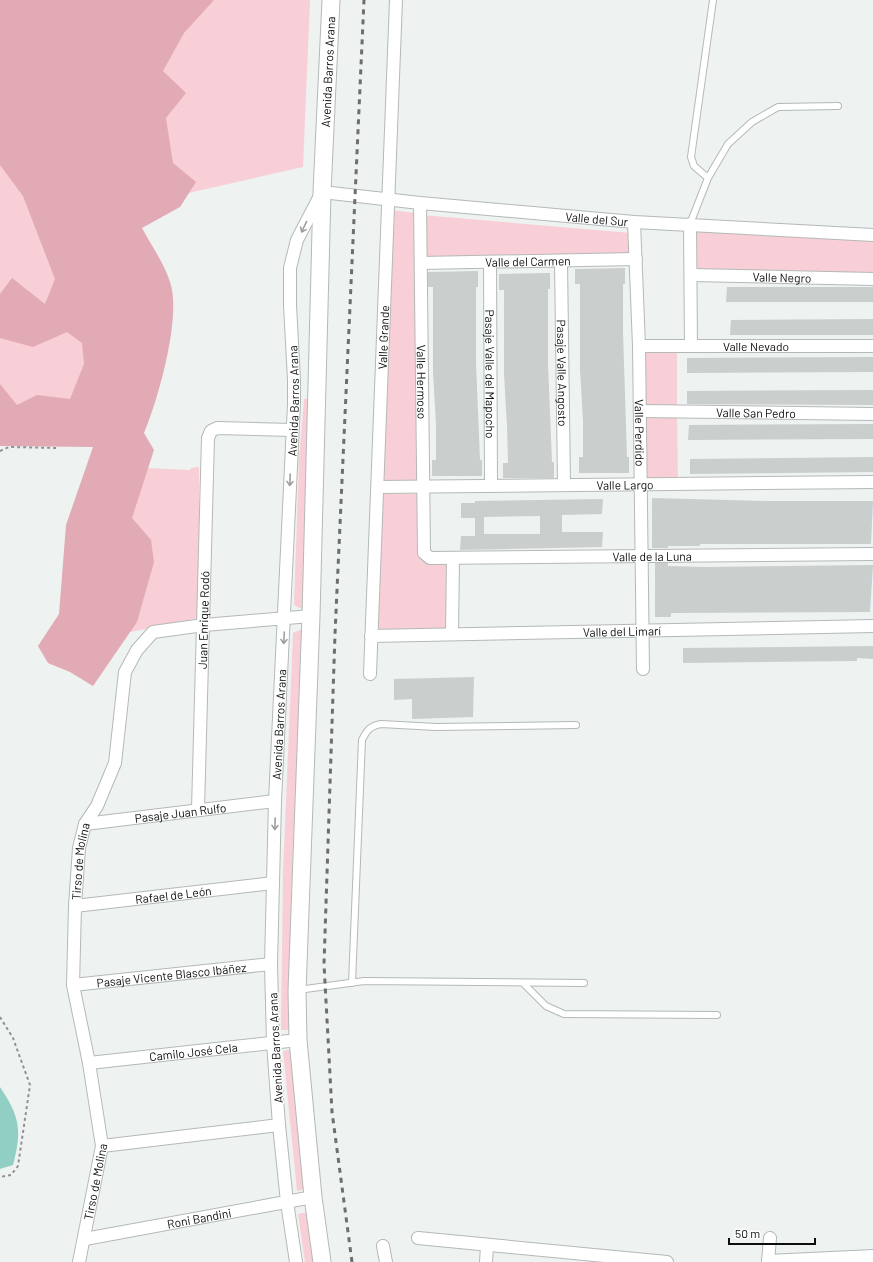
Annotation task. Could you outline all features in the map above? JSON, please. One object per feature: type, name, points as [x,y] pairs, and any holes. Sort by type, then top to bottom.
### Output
[{"type":"main road","name":"Avenida Barros Arana","points":[[322,1262],[313,1197],[298,1040],[297,991],[312,616],[322,192],[330,0]]},
{"type":"street","name":"Valle Grande","points":[[370,674],[396,0]]},
{"type":"street","name":"Valle del Sur","points":[[322,192],[420,203],[634,222],[873,235]]},
{"type":"street","name":"Avenida Barros Arana","points":[[296,1262],[287,1202],[279,1125],[273,1043],[271,964],[272,883],[285,617],[294,380],[290,318],[290,268],[297,240],[322,192]]},
{"type":"street","name":"Valle Hermoso","points":[[420,203],[425,487],[424,552],[430,558]]},
{"type":"street","name":"Valle Perdido","points":[[634,222],[639,346],[643,668]]},
{"type":"street","points":[[690,224],[691,346]]},
{"type":"street","name":"Valle del Carmen","points":[[421,263],[636,259]]},
{"type":"street","name":"Pasaje Valle Angosto","points":[[561,260],[564,485]]},
{"type":"street","name":"Pasaje Valle del Mapocho","points":[[490,262],[491,486]]},
{"type":"street","name":"Valle Negro","points":[[691,275],[873,279]]},
{"type":"street","name":"Valle Nevado","points":[[639,346],[873,346]]},
{"type":"street","name":"Valle San Pedro","points":[[640,411],[873,414]]},
{"type":"street","name":"Juan Enrique Rodó","points":[[198,810],[208,438],[211,431],[217,428],[292,430]]},
{"type":"street","name":"Valle Largo","points":[[378,487],[873,482]]},
{"type":"street","name":"Valle de la Luna","points":[[430,558],[873,554]]},
{"type":"street","points":[[452,634],[454,558]]},
{"type":"street","name":"Tirso de Molina","points":[[79,1262],[85,1239],[102,1146],[89,1063],[73,985],[75,906],[80,848],[85,824],[97,806],[115,763],[126,672],[130,660],[153,632],[204,624],[312,616]]},
{"type":"street","name":"Valle del Limarí","points":[[371,636],[873,626]]},
{"type":"street","name":"Pasaje Juan Rulfo","points":[[85,824],[275,801]]},
{"type":"street","name":"Rafael de León","points":[[75,906],[272,883]]},
{"type":"street","name":"Pasaje Vicente Blasco Ibáñez","points":[[73,985],[271,964]]},
{"type":"street","name":"Camilo José Cela","points":[[89,1063],[298,1040]]},
{"type":"street","points":[[102,1146],[279,1125]]},
{"type":"street","name":"Roni Bandini","points":[[85,1239],[313,1197]]},
{"type":"street","points":[[418,1238],[487,1246],[667,1262]]},
{"type":"street","points":[[770,1238],[768,1262],[873,1256]]},
{"type":"street","points":[[383,1246],[386,1262]]},
{"type":"street","points":[[486,1262],[487,1246]]},
{"type":"lane","points":[[708,178],[694,166],[691,157],[713,0]]},
{"type":"lane","points":[[690,224],[708,178],[728,144],[752,122],[778,107],[838,106]]},
{"type":"lane","points":[[352,984],[362,740],[366,732],[372,726],[381,724],[436,727],[576,725]]},
{"type":"lane","points":[[297,991],[364,981],[584,983]]},
{"type":"lane","points":[[523,983],[546,1006],[564,1014],[717,1015]]},
{"type":"path","points":[[0,451],[22,447],[57,448]]},
{"type":"path","points":[[0,1017],[13,1038],[30,1085],[18,1166],[11,1175],[0,1177]]},
{"type":"shaded area","points":[[0,0],[94,0],[141,387],[0,440]]},
{"type":"shaded area","points":[[0,0],[214,0],[184,33],[163,71],[186,93],[166,118],[173,163],[196,182],[180,207],[142,228],[164,268],[170,282],[173,297],[171,336],[167,358],[156,400],[144,433],[154,450],[132,518],[151,540],[154,562],[137,622],[93,686],[70,672],[48,663],[38,646],[59,614],[66,525],[93,447],[0,446],[0,384],[17,405],[37,395],[70,399],[84,364],[82,343],[67,332],[33,347],[0,338],[0,294],[12,278],[45,304],[55,279],[23,196],[0,165]]},
{"type":"shaded area","points":[[108,0],[310,0],[303,167],[131,206]]},
{"type":"shaded area","points":[[391,210],[415,213],[421,487],[381,487]]},
{"type":"shaded area","points":[[422,215],[631,233],[632,255],[423,259]]},
{"type":"shaded area","points":[[693,231],[873,241],[873,276],[694,272]]},
{"type":"shaded area","points":[[643,350],[677,350],[677,407],[644,407]]},
{"type":"shaded area","points":[[313,398],[302,609],[294,605],[299,459],[304,399]]},
{"type":"shaded area","points":[[644,416],[677,416],[678,482],[645,482]]},
{"type":"shaded area","points":[[125,467],[190,470],[191,468],[199,467],[199,618],[101,638]]},
{"type":"shaded area","points":[[381,494],[421,494],[421,554],[427,564],[450,565],[450,635],[375,636]]},
{"type":"shaded area","points":[[302,629],[300,725],[293,841],[290,951],[293,1030],[281,1030],[283,874],[293,633]]},
{"type":"shaded area","points":[[295,1049],[309,1188],[297,1191],[283,1051]]},
{"type":"shaded area","points":[[0,1087],[12,1107],[15,1116],[18,1142],[13,1165],[0,1169]]},
{"type":"shaded area","points":[[309,1212],[315,1262],[305,1262],[298,1214]]},
{"type":"building","points":[[625,268],[625,284],[623,284],[623,332],[627,457],[629,457],[629,473],[579,473],[579,457],[583,457],[583,421],[580,369],[580,284],[575,284],[575,269]]},
{"type":"building","points":[[478,271],[478,287],[476,287],[476,362],[482,476],[432,476],[432,460],[436,460],[436,424],[433,372],[433,287],[428,287],[428,272]]},
{"type":"building","points":[[550,273],[550,289],[548,289],[548,364],[554,478],[503,478],[503,463],[508,463],[504,374],[504,290],[499,290],[499,274]]},
{"type":"building","points":[[727,287],[873,287],[873,302],[726,302]]},
{"type":"building","points":[[873,319],[873,335],[730,335],[731,320]]},
{"type":"building","points":[[873,357],[873,372],[687,373],[687,358]]},
{"type":"building","points":[[873,390],[873,405],[687,404],[687,391]]},
{"type":"building","points":[[873,424],[873,439],[688,440],[689,425]]},
{"type":"building","points":[[873,457],[873,472],[690,474],[690,459]]},
{"type":"building","points":[[652,498],[767,501],[873,501],[871,544],[700,544],[700,546],[668,546],[668,548],[652,548]]},
{"type":"building","points":[[603,499],[602,514],[562,515],[562,532],[603,532],[602,547],[460,550],[461,536],[475,536],[475,518],[461,518],[461,503],[475,503],[475,501]],"holes":[[[540,516],[540,534],[484,534],[484,517]]]},
{"type":"building","points":[[655,563],[668,563],[668,566],[705,567],[873,565],[870,612],[671,613],[671,617],[655,617]]},
{"type":"building","points":[[873,646],[873,659],[857,658],[857,661],[683,663],[683,648]]},
{"type":"building","points":[[474,677],[473,717],[412,719],[412,699],[394,700],[394,679]]},
{"type":"railway","points":[[352,1262],[332,1112],[324,964],[335,634],[364,0]]}]
